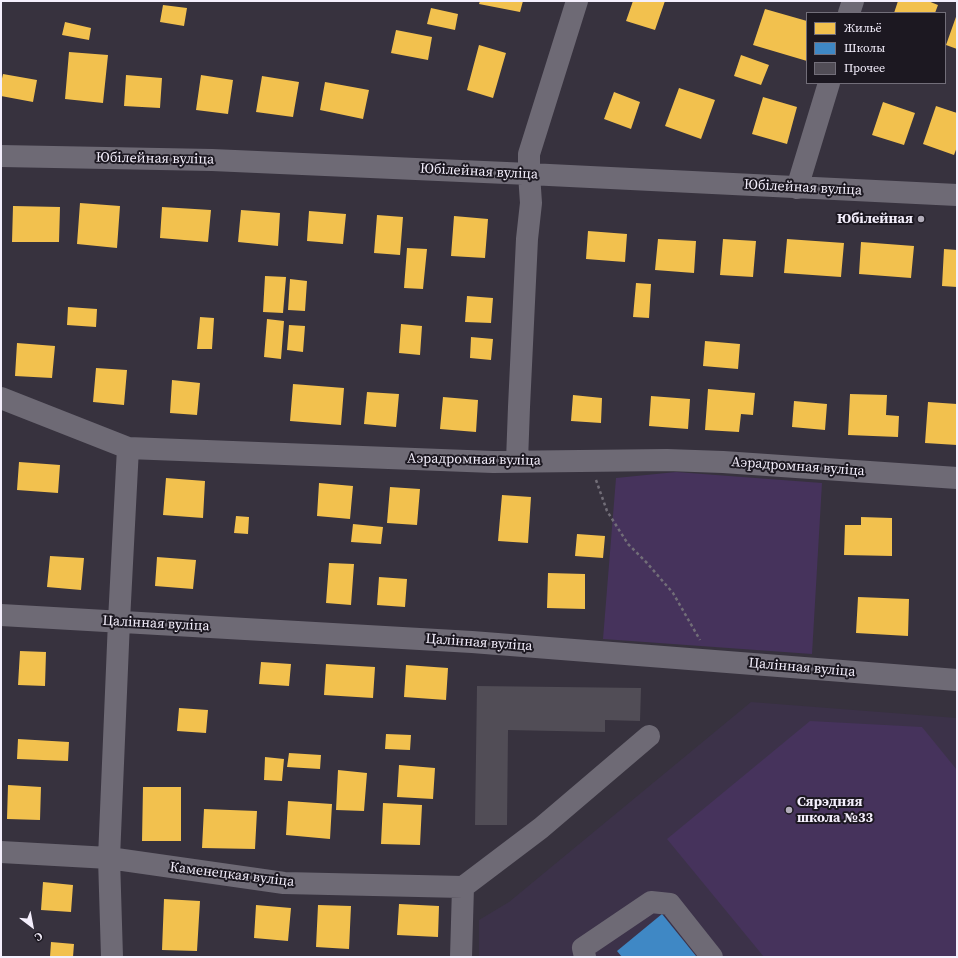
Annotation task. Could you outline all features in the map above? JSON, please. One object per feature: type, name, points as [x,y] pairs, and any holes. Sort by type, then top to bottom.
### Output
[{"type":"street","points":[[517,461],[527,238],[531,203],[528,174],[529,154],[577,1]]},
{"type":"street","points":[[850,12],[853,1]]},
{"type":"street","points":[[797,188],[829,84]]},
{"type":"street","name":"Юбілейная вуліца","points":[[1,156],[212,160],[957,195]]},
{"type":"street","name":"Аэрадромная вуліца","points":[[1,398],[128,448],[493,462],[667,460],[723,462],[957,478]]},
{"type":"street","points":[[112,957],[109,858],[128,448]]},
{"type":"street","name":"Цалінная вуліца","points":[[1,615],[472,642],[957,680]]},
{"type":"street","points":[[461,957],[463,887],[541,828],[649,736]]},
{"type":"street","name":"Каменецкая вуліца","points":[[1,852],[109,858],[284,883],[463,887]]},
{"type":"street","points":[[585,957],[583,948],[651,902],[670,904],[712,957]]},
{"type":"path","points":[[589,461],[607,511],[628,544],[673,593],[711,661]]},
{"type":"shaded area","points":[[676,472],[822,483],[812,654],[603,639],[616,478]]},
{"type":"shaded area","name":"Сярэдняя школа №33","points":[[751,702],[957,718],[957,957],[479,957],[479,920],[509,902]]},
{"type":"shaded area","points":[[810,721],[922,727],[957,770],[957,957],[764,957],[667,839]]},
{"type":"building: Жильё","points":[[480,1],[523,1],[520,12],[479,4]]},
{"type":"building: Жильё","points":[[633,1],[665,1],[655,30],[626,21]]},
{"type":"building: Жильё","points":[[898,1],[928,1],[938,5],[935,12],[894,12]]},
{"type":"building: Жильё","points":[[163,5],[187,8],[184,26],[160,22]]},
{"type":"building: Жильё","points":[[431,8],[458,14],[455,30],[427,24]]},
{"type":"building: Жильё","points":[[765,9],[806,21],[806,61],[753,45]]},
{"type":"building: Жильё","points":[[957,14],[957,49],[946,45]]},
{"type":"building: Жильё","points":[[65,22],[91,28],[89,40],[62,35]]},
{"type":"building: Жильё","points":[[396,30],[432,37],[428,60],[391,53]]},
{"type":"building: Жильё","points":[[479,45],[506,53],[493,98],[467,90]]},
{"type":"building: Жильё","points":[[69,52],[108,55],[103,103],[65,99]]},
{"type":"building: Жильё","points":[[741,55],[769,65],[761,85],[734,76]]},
{"type":"building: Жильё","points":[[3,74],[37,80],[33,102],[1,96]]},
{"type":"building: Жильё","points":[[126,75],[162,78],[160,108],[124,106]]},
{"type":"building: Жильё","points":[[201,75],[233,80],[228,114],[196,110]]},
{"type":"building: Жильё","points":[[262,76],[299,82],[293,117],[256,112]]},
{"type":"building: Жильё","points":[[325,82],[369,90],[363,119],[320,110]]},
{"type":"building: Жильё","points":[[679,88],[715,100],[701,139],[665,126]]},
{"type":"building: Жильё","points":[[614,92],[640,102],[631,129],[604,119]]},
{"type":"building: Жильё","points":[[763,97],[797,107],[787,144],[752,134]]},
{"type":"building: Жильё","points":[[883,102],[915,113],[904,145],[872,135]]},
{"type":"building: Жильё","points":[[936,106],[957,113],[957,147],[954,155],[923,144]]},
{"type":"building: Жильё","points":[[80,203],[120,206],[117,248],[77,244]]},
{"type":"building: Жильё","points":[[13,206],[60,207],[59,242],[12,242]]},
{"type":"building: Жильё","points":[[162,207],[211,210],[208,242],[160,238]]},
{"type":"building: Жильё","points":[[241,210],[280,213],[278,246],[238,242]]},
{"type":"building: Жильё","points":[[309,211],[346,214],[343,244],[307,241]]},
{"type":"building: Жильё","points":[[377,215],[403,217],[400,255],[374,253]]},
{"type":"building: Жильё","points":[[454,216],[488,219],[485,258],[451,256]]},
{"type":"building: Жильё","points":[[588,231],[627,234],[625,262],[586,259]]},
{"type":"building: Жильё","points":[[658,239],[696,241],[694,273],[655,270]]},
{"type":"building: Жильё","points":[[723,239],[756,241],[753,277],[720,275]]},
{"type":"building: Жильё","points":[[787,239],[844,243],[841,277],[784,273]]},
{"type":"building: Жильё","points":[[861,242],[914,246],[911,278],[859,274]]},
{"type":"building: Жильё","points":[[407,248],[427,249],[423,289],[404,288]]},
{"type":"building: Жильё","points":[[944,249],[957,250],[957,287],[942,286]]},
{"type":"building: Жильё","points":[[265,276],[286,277],[283,313],[263,312]]},
{"type":"building: Жильё","points":[[290,279],[307,281],[305,311],[288,310]]},
{"type":"building: Жильё","points":[[636,283],[651,284],[649,318],[633,317]]},
{"type":"building: Жильё","points":[[467,296],[493,298],[491,323],[465,322]]},
{"type":"building: Жильё","points":[[68,307],[97,309],[96,327],[67,325]]},
{"type":"building: Жильё","points":[[200,317],[214,318],[212,349],[197,349]]},
{"type":"building: Жильё","points":[[267,319],[284,321],[281,359],[264,357]]},
{"type":"building: Жильё","points":[[401,324],[422,326],[420,355],[399,353]]},
{"type":"building: Жильё","points":[[289,325],[305,326],[303,352],[287,350]]},
{"type":"building: Жильё","points":[[471,337],[493,339],[491,360],[470,358]]},
{"type":"building: Жильё","points":[[705,341],[740,344],[738,369],[703,366]]},
{"type":"building: Жильё","points":[[17,343],[55,346],[52,378],[15,376]]},
{"type":"building: Жильё","points":[[96,368],[127,370],[124,405],[93,402]]},
{"type":"building: Жильё","points":[[172,380],[200,383],[197,415],[170,413]]},
{"type":"building: Жильё","points":[[293,384],[344,388],[341,425],[290,421]]},
{"type":"building: Жильё","points":[[708,389],[755,393],[753,415],[741,414],[739,432],[705,430]]},
{"type":"building: Жильё","points":[[367,392],[399,394],[396,427],[364,424]]},
{"type":"building: Жильё","points":[[850,394],[887,395],[886,415],[899,416],[898,437],[848,435]]},
{"type":"building: Жильё","points":[[573,395],[602,398],[601,423],[571,421]]},
{"type":"building: Жильё","points":[[651,396],[690,399],[688,429],[649,426]]},
{"type":"building: Жильё","points":[[443,397],[478,400],[476,432],[440,429]]},
{"type":"building: Жильё","points":[[794,401],[827,404],[825,430],[792,427]]},
{"type":"building: Жильё","points":[[928,402],[957,404],[957,445],[925,443]]},
{"type":"building: Жильё","points":[[19,462],[60,465],[58,493],[17,490]]},
{"type":"building: Жильё","points":[[166,478],[205,481],[203,518],[163,515]]},
{"type":"building: Жильё","points":[[319,483],[353,486],[350,519],[317,516]]},
{"type":"building: Жильё","points":[[390,487],[420,489],[417,525],[387,523]]},
{"type":"building: Жильё","points":[[502,495],[531,497],[528,543],[498,541]]},
{"type":"building: Жильё","points":[[236,516],[249,517],[248,534],[234,533]]},
{"type":"building: Жильё","points":[[861,517],[892,518],[892,556],[844,555],[845,525],[861,525]]},
{"type":"building: Жильё","points":[[353,524],[383,527],[381,544],[351,542]]},
{"type":"building: Жильё","points":[[577,534],[605,536],[603,558],[575,556]]},
{"type":"building: Жильё","points":[[50,556],[84,558],[81,590],[47,587]]},
{"type":"building: Жильё","points":[[157,557],[196,560],[193,589],[155,586]]},
{"type":"building: Жильё","points":[[329,563],[354,564],[351,605],[326,603]]},
{"type":"building: Жильё","points":[[548,573],[585,574],[585,609],[547,608]]},
{"type":"building: Жильё","points":[[379,577],[407,579],[405,607],[377,605]]},
{"type":"building: Жильё","points":[[858,597],[909,599],[908,636],[856,633]]},
{"type":"building: Жильё","points":[[20,651],[46,652],[45,686],[18,685]]},
{"type":"building: Жильё","points":[[261,662],[291,664],[289,686],[259,684]]},
{"type":"building: Жильё","points":[[326,664],[375,667],[373,698],[324,695]]},
{"type":"building: Жильё","points":[[406,665],[448,668],[446,700],[404,697]]},
{"type":"building: Жильё","points":[[179,708],[208,710],[206,733],[177,731]]},
{"type":"building: Жильё","points":[[386,734],[411,735],[410,750],[385,749]]},
{"type":"building: Жильё","points":[[18,739],[69,742],[68,761],[17,759]]},
{"type":"building: Жильё","points":[[289,753],[321,755],[320,769],[287,767]]},
{"type":"building: Жильё","points":[[265,757],[284,759],[282,781],[264,780]]},
{"type":"building: Жильё","points":[[399,765],[435,768],[433,799],[397,797]]},
{"type":"building: Жильё","points":[[338,770],[367,773],[364,811],[336,810]]},
{"type":"building: Жильё","points":[[8,785],[41,787],[40,820],[7,819]]},
{"type":"building: Жильё","points":[[143,787],[181,787],[181,841],[142,841]]},
{"type":"building: Жильё","points":[[288,801],[332,804],[330,839],[286,835]]},
{"type":"building: Жильё","points":[[383,803],[422,805],[420,845],[381,844]]},
{"type":"building: Жильё","points":[[204,809],[257,811],[255,849],[202,848]]},
{"type":"building: Жильё","points":[[43,882],[73,885],[71,912],[41,910]]},
{"type":"building: Жильё","points":[[164,899],[200,901],[197,951],[162,950]]},
{"type":"building: Жильё","points":[[399,904],[439,906],[438,937],[397,935]]},
{"type":"building: Жильё","points":[[256,905],[291,908],[288,941],[254,938]]},
{"type":"building: Жильё","points":[[318,905],[351,906],[349,949],[316,947]]},
{"type":"building: Жильё","points":[[51,942],[74,944],[73,957],[50,957]]},
{"type":"building: Школы","points":[[662,914],[696,956],[622,957],[617,951]]},
{"type":"building: Прочее","points":[[477,686],[641,688],[640,721],[605,720],[605,732],[508,730],[507,825],[475,825]]},
{"type":"place","name":"Юбілейная","points":[[921,219]]},
{"type":"place","name":"Сярэдняя школа №33","points":[[789,810]]}]
